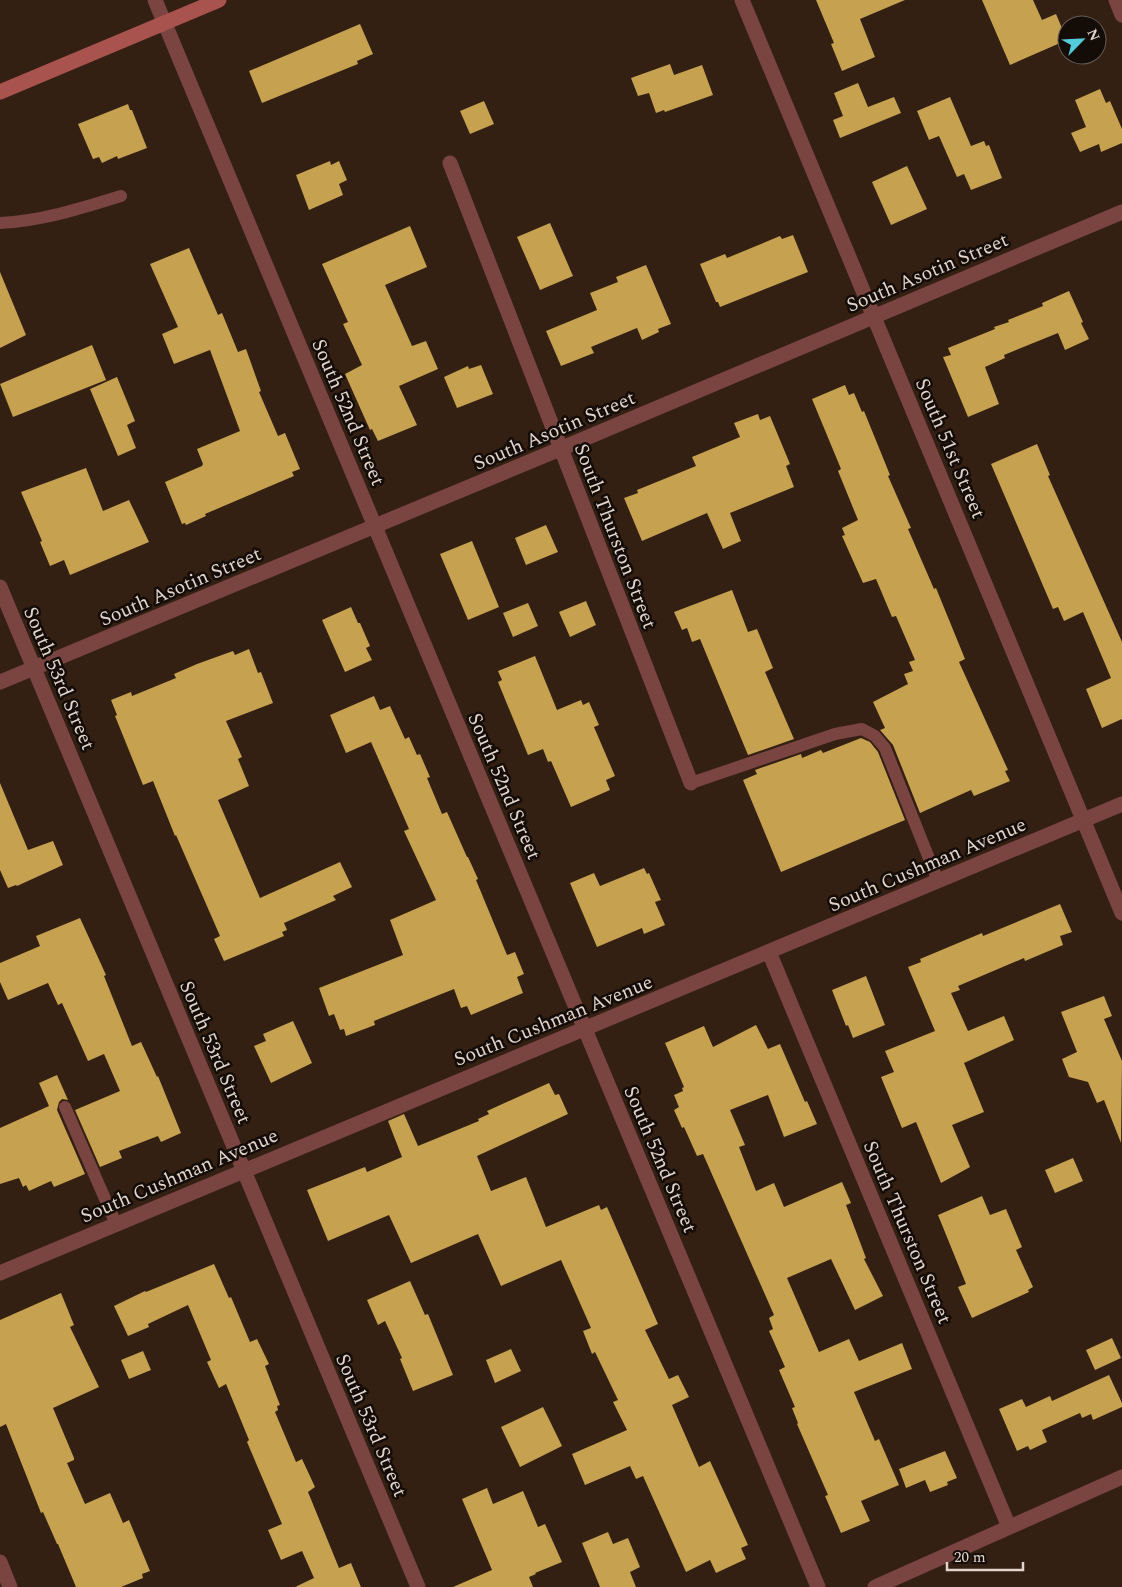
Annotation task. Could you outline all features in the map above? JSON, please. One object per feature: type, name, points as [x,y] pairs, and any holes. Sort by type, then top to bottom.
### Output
[{"type":"street","name":"South 52nd Street","points":[[155,0],[818,1587]]},
{"type":"street","points":[[0,92],[219,0]]},
{"type":"street","name":"South 51st Street","points":[[742,0],[1122,912]]},
{"type":"street","points":[[1116,0],[1122,15]]},
{"type":"street","name":"South Thurston Street","points":[[450,163],[691,783]]},
{"type":"street","name":"South Asotin Street","points":[[0,682],[375,527],[1122,212]]},
{"type":"street","name":"South 53rd Street","points":[[0,587],[416,1586]]},
{"type":"street","name":"South Cushman Avenue","points":[[0,1273],[1122,804]]},
{"type":"street","name":"South Thurston Street","points":[[769,952],[1009,1527]]},
{"type":"street","points":[[875,1587],[1122,1477]]},
{"type":"street","points":[[0,1562],[10,1587]]},
{"type":"lane","points":[[0,223],[22,222],[61,214],[122,196]]},
{"type":"lane","points":[[691,783],[835,734],[862,729],[875,736],[884,748],[938,881]]},
{"type":"lane","points":[[65,1107],[116,1224]]},
{"type":"building","points":[[816,0],[905,0],[860,19],[875,57],[842,71],[831,44],[834,43]]},
{"type":"building","points":[[982,0],[1033,0],[1042,20],[1056,14],[1057,44],[1010,65]]},
{"type":"building","points":[[360,24],[373,54],[357,61],[358,64],[262,103],[249,71]]},
{"type":"building","points":[[670,64],[674,75],[702,65],[713,95],[665,112],[664,110],[656,113],[649,93],[638,96],[631,78]]},
{"type":"building","points":[[858,83],[868,107],[894,97],[901,113],[840,138],[833,120],[843,116],[834,93]]},
{"type":"building","points":[[1100,89],[1106,103],[1110,101],[1122,129],[1122,143],[1101,152],[1099,144],[1080,152],[1071,133],[1086,127],[1075,100]]},
{"type":"building","points":[[950,97],[971,146],[984,141],[986,146],[989,145],[1002,178],[971,190],[964,174],[957,177],[939,136],[929,140],[917,111]]},
{"type":"building","points":[[484,101],[494,124],[470,134],[460,111]]},
{"type":"building","points":[[128,104],[147,148],[118,159],[117,156],[102,163],[99,157],[93,159],[78,124]]},
{"type":"building","points":[[330,161],[331,165],[339,161],[347,180],[339,184],[343,195],[309,210],[296,175]]},
{"type":"building","points":[[907,166],[927,209],[891,225],[872,182]]},
{"type":"building","points":[[550,223],[573,276],[540,290],[517,237]]},
{"type":"building","points":[[410,226],[427,267],[385,285],[412,346],[426,341],[438,369],[399,386],[417,425],[378,441],[372,429],[370,430],[345,374],[362,365],[343,324],[348,322],[322,264]]},
{"type":"building","points":[[793,235],[808,272],[720,307],[718,302],[716,302],[700,264],[725,254],[727,258],[780,236],[782,239]]},
{"type":"building","points":[[189,248],[218,315],[222,313],[238,352],[246,349],[261,391],[259,392],[278,436],[285,433],[300,469],[292,472],[294,476],[205,514],[206,516],[186,525],[185,523],[182,524],[165,482],[202,466],[203,464],[197,449],[240,431],[210,350],[174,364],[162,334],[178,327],[150,264]]},
{"type":"building","points":[[646,265],[671,324],[658,329],[659,332],[642,340],[637,328],[591,347],[594,353],[561,366],[546,331],[597,310],[590,293],[618,282],[616,277]]},
{"type":"building","points":[[0,272],[26,335],[0,348]]},
{"type":"building","points":[[1069,291],[1089,339],[1065,350],[1058,333],[1004,355],[1005,358],[985,367],[999,404],[968,417],[943,357],[951,355],[948,348],[995,329],[994,327],[1043,306],[1042,303]]},
{"type":"building","points":[[92,345],[106,380],[13,417],[0,384]]},
{"type":"building","points":[[481,365],[493,394],[457,408],[444,377],[468,366],[469,369]]},
{"type":"building","points":[[117,377],[135,421],[127,425],[136,448],[118,456],[90,389]]},
{"type":"building","points":[[845,385],[849,395],[854,393],[862,412],[864,411],[890,475],[888,476],[911,528],[908,529],[934,589],[936,588],[965,659],[959,662],[1008,770],[1005,771],[1010,781],[974,796],[971,790],[920,813],[893,745],[880,730],[885,728],[873,702],[908,684],[904,674],[913,671],[909,662],[915,660],[896,616],[892,617],[876,579],[863,583],[842,536],[845,535],[842,528],[858,520],[838,471],[841,469],[812,399]]},
{"type":"building","points":[[758,414],[760,420],[770,416],[790,464],[786,466],[794,487],[730,513],[741,541],[723,549],[707,513],[642,541],[624,498],[638,493],[637,490],[696,466],[692,457],[740,437],[734,423]]},
{"type":"building","points":[[1037,444],[1050,475],[1048,476],[1122,642],[1122,719],[1102,728],[1086,689],[1111,678],[1083,612],[1064,621],[1058,607],[1053,609],[991,464]]},
{"type":"building","points":[[86,468],[103,511],[129,500],[149,542],[70,575],[64,560],[50,566],[40,542],[42,541],[21,492]]},
{"type":"building","points":[[546,525],[558,552],[526,565],[515,538]]},
{"type":"building","points":[[472,541],[499,607],[468,620],[440,554]]},
{"type":"building","points":[[732,590],[748,632],[757,629],[773,668],[765,672],[794,739],[748,755],[700,639],[692,642],[687,628],[682,630],[674,612]]},
{"type":"building","points":[[586,601],[596,625],[570,637],[559,612]]},
{"type":"building","points":[[528,603],[538,626],[513,637],[503,613]]},
{"type":"building","points":[[351,607],[370,646],[366,648],[372,660],[345,672],[322,620]]},
{"type":"building","points":[[249,649],[258,673],[261,672],[273,703],[226,721],[242,757],[238,759],[249,786],[218,800],[260,898],[340,862],[352,887],[333,896],[336,900],[284,923],[287,930],[282,932],[284,936],[224,961],[214,939],[220,936],[175,836],[153,781],[143,785],[115,716],[117,715],[111,700],[131,692],[132,696],[176,678],[174,674],[197,664],[233,651],[235,655]]},
{"type":"building","points":[[535,656],[557,710],[581,700],[583,705],[589,702],[599,725],[594,727],[615,776],[606,780],[610,790],[571,807],[551,761],[548,762],[543,749],[528,755],[498,682],[502,680],[498,671]]},
{"type":"building","points":[[374,696],[380,710],[390,706],[405,739],[409,737],[417,755],[420,754],[430,777],[427,778],[442,814],[447,812],[468,857],[507,955],[515,952],[524,974],[517,977],[523,993],[471,1015],[467,1006],[461,1008],[454,989],[374,1021],[375,1025],[346,1036],[344,1029],[340,1030],[334,1014],[329,1016],[319,988],[403,955],[390,920],[436,900],[404,831],[409,829],[371,742],[346,753],[330,715]]},
{"type":"building","points":[[861,738],[870,742],[878,752],[905,820],[781,872],[743,780],[757,774],[755,770],[801,754],[802,758],[821,750],[823,753]]},
{"type":"building","points":[[0,783],[28,850],[53,841],[63,865],[17,886],[8,888],[0,870]]},
{"type":"building","points":[[644,868],[647,874],[649,873],[661,900],[655,902],[665,925],[644,934],[642,928],[597,947],[570,883],[594,873],[600,886]]},
{"type":"building","points":[[1060,904],[1072,932],[1060,936],[1063,945],[1025,961],[1024,958],[958,986],[960,990],[951,993],[968,1031],[1004,1016],[1014,1040],[964,1063],[984,1112],[952,1125],[970,1167],[941,1183],[916,1122],[902,1128],[881,1077],[894,1072],[885,1051],[935,1031],[908,967],[921,962],[920,959],[982,933],[983,936]]},
{"type":"building","points":[[80,918],[106,975],[104,976],[132,1046],[141,1042],[158,1076],[181,1133],[161,1142],[158,1136],[119,1151],[122,1158],[100,1167],[75,1110],[120,1091],[104,1054],[88,1061],[62,1003],[58,1005],[48,983],[8,1000],[0,982],[0,963],[40,946],[36,936]]},
{"type":"building","points":[[866,976],[885,1025],[853,1038],[848,1025],[846,1026],[832,990]]},
{"type":"building","points":[[1104,996],[1112,1016],[1104,1019],[1122,1061],[1121,1143],[1104,1100],[1097,1103],[1088,1082],[1069,1077],[1062,1059],[1077,1052],[1061,1012]]},
{"type":"building","points":[[293,1021],[312,1063],[271,1083],[254,1046],[266,1041],[263,1034]]},
{"type":"building","points":[[756,1025],[768,1049],[780,1044],[805,1102],[807,1101],[817,1124],[784,1137],[768,1095],[730,1110],[745,1145],[739,1147],[756,1191],[774,1183],[784,1207],[842,1182],[851,1203],[846,1205],[866,1258],[864,1259],[883,1296],[855,1310],[831,1259],[787,1278],[819,1352],[849,1339],[859,1361],[902,1343],[912,1369],[854,1392],[875,1441],[879,1439],[899,1485],[861,1501],[870,1521],[841,1533],[825,1496],[828,1495],[797,1424],[792,1408],[795,1407],[779,1370],[785,1367],[769,1331],[773,1329],[769,1318],[774,1315],[703,1154],[697,1156],[674,1110],[679,1107],[674,1095],[683,1091],[682,1088],[684,1087],[665,1043],[704,1026],[713,1047]]},
{"type":"building","points":[[57,1075],[68,1100],[62,1099],[57,1110],[85,1174],[54,1187],[51,1181],[29,1191],[26,1185],[23,1187],[19,1178],[0,1184],[0,1128],[49,1106],[39,1083]]},
{"type":"building","points":[[549,1083],[555,1095],[559,1094],[568,1114],[477,1156],[491,1191],[526,1177],[546,1227],[599,1205],[601,1210],[607,1207],[658,1324],[645,1330],[669,1379],[678,1375],[689,1397],[672,1405],[699,1467],[710,1461],[748,1545],[741,1548],[746,1559],[716,1573],[710,1560],[686,1572],[643,1476],[636,1479],[630,1466],[585,1485],[572,1454],[627,1430],[613,1402],[618,1400],[595,1352],[592,1354],[583,1331],[591,1328],[561,1260],[501,1286],[478,1234],[411,1263],[389,1215],[328,1241],[307,1190],[365,1167],[367,1172],[402,1157],[388,1121],[404,1114],[418,1146],[479,1121],[478,1119],[489,1114],[487,1111]]},
{"type":"building","points":[[1073,1158],[1083,1181],[1055,1193],[1045,1170]]},
{"type":"building","points":[[982,1196],[990,1215],[1006,1209],[1022,1247],[1016,1250],[1033,1287],[1028,1290],[1029,1292],[972,1318],[958,1287],[966,1284],[938,1215]]},
{"type":"building","points":[[214,1264],[229,1298],[231,1297],[250,1342],[257,1339],[269,1364],[265,1366],[280,1405],[277,1406],[278,1410],[275,1412],[296,1462],[302,1459],[315,1487],[308,1492],[339,1568],[351,1563],[361,1587],[295,1587],[314,1578],[302,1551],[281,1560],[268,1530],[282,1524],[247,1442],[249,1440],[226,1384],[219,1388],[207,1362],[211,1360],[188,1305],[148,1324],[149,1327],[128,1336],[114,1306],[145,1291]]},
{"type":"building","points":[[410,1281],[425,1315],[428,1314],[453,1375],[413,1391],[400,1359],[402,1358],[385,1321],[378,1325],[367,1300]]},
{"type":"building","points":[[61,1293],[74,1325],[70,1327],[99,1387],[53,1408],[74,1458],[74,1460],[67,1463],[85,1504],[110,1493],[123,1523],[129,1520],[150,1571],[142,1574],[143,1578],[121,1587],[76,1587],[43,1512],[41,1513],[6,1424],[0,1427],[0,1320]]},
{"type":"building","points":[[1112,1338],[1121,1358],[1095,1370],[1086,1350]]},
{"type":"building","points":[[511,1349],[521,1371],[495,1383],[486,1360]]},
{"type":"building","points":[[143,1351],[151,1370],[129,1379],[121,1360]]},
{"type":"building","points":[[1109,1375],[1122,1403],[1122,1407],[1093,1420],[1091,1414],[1082,1418],[1080,1413],[1042,1430],[1047,1442],[1030,1450],[1028,1446],[1017,1451],[999,1409],[1022,1399],[1026,1407],[1050,1396],[1052,1401]]},
{"type":"building","points":[[543,1407],[562,1446],[520,1467],[501,1427]]},
{"type":"building","points":[[945,1451],[957,1478],[947,1482],[948,1485],[930,1492],[925,1480],[906,1488],[899,1469]]},
{"type":"building","points":[[487,1488],[493,1504],[523,1491],[538,1527],[545,1524],[562,1562],[529,1577],[533,1587],[453,1587],[492,1570],[462,1499]]},
{"type":"building","points":[[608,1532],[613,1544],[628,1538],[640,1567],[630,1572],[636,1587],[600,1587],[582,1543]]}]
